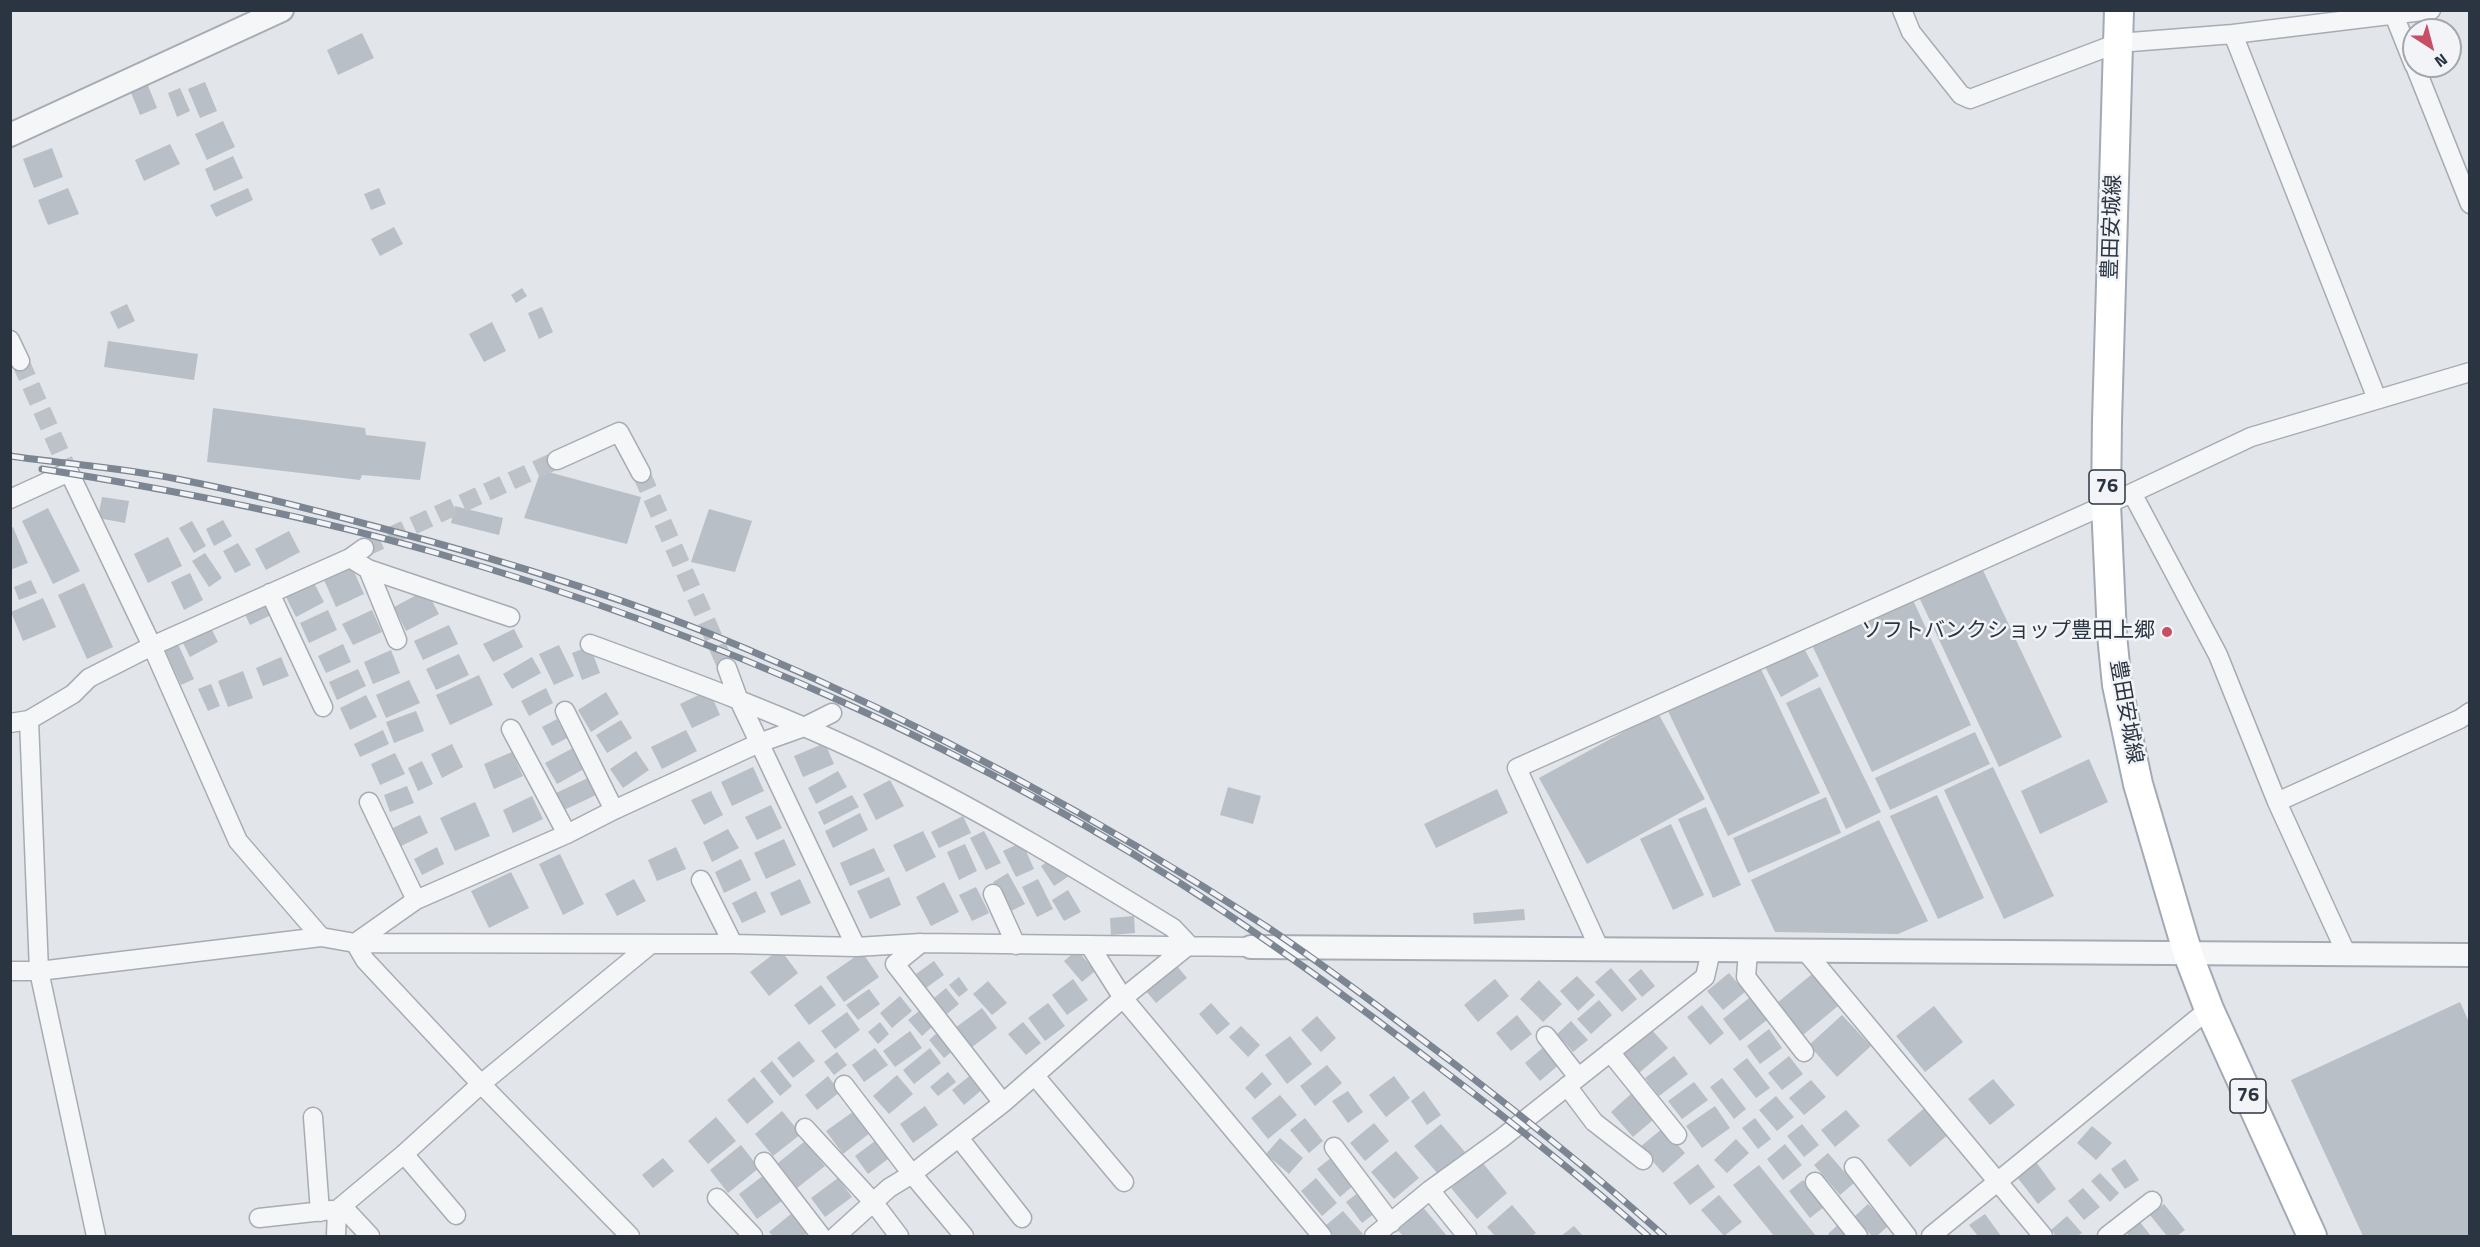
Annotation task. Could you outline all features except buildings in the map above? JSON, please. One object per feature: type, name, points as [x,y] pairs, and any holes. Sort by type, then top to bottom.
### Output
[{"type":"main road","name":"豊田安城線","points":[[2119,10],[2107,409],[2119,498],[2112,635],[2117,685],[2138,784],[2188,954],[2208,1009],[2312,1236]]},
{"type":"street","points":[[10,135],[282,10]]},
{"type":"street","points":[[1902,10],[1911,32],[1961,95],[1970,99],[2118,43],[2233,34],[2431,10]]},
{"type":"street","points":[[2394,15],[2402,35]]},
{"type":"street","points":[[2233,34],[2377,399]]},
{"type":"street","points":[[2419,78],[2469,204]]},
{"type":"street","points":[[10,340],[20,361]]},
{"type":"street","points":[[1600,950],[1517,768],[2251,437],[2469,372]]},
{"type":"street","points":[[557,460],[619,432],[641,473]]},
{"type":"street","points":[[10,498],[69,472],[152,646],[238,841],[321,937]]},
{"type":"street","points":[[2119,498],[2218,655],[2277,802],[2347,955]]},
{"type":"street","points":[[96,1236],[39,971],[20,722],[73,694],[89,678],[152,646],[357,553],[368,569],[397,640]]},
{"type":"street","points":[[368,569],[510,617]]},
{"type":"street","points":[[270,594],[323,707]]},
{"type":"street","points":[[590,644],[738,698],[889,765],[1052,853],[1173,928],[1190,945]]},
{"type":"street","points":[[727,668],[738,698],[856,947]]},
{"type":"street","points":[[566,711],[614,810]]},
{"type":"street","points":[[2277,802],[2460,719],[2469,712]]},
{"type":"street","points":[[355,943],[416,900],[567,834],[759,743],[804,727],[832,713]]},
{"type":"street","points":[[511,729],[567,834]]},
{"type":"street","points":[[369,802],[416,900]]},
{"type":"street","points":[[701,880],[733,944]]},
{"type":"street","points":[[993,894],[1016,945]]},
{"type":"street","points":[[10,971],[39,971],[321,937],[355,943],[733,944],[856,947],[921,943],[1748,952],[2469,955]]},
{"type":"street","points":[[355,943],[365,960],[481,1084],[630,1236]]},
{"type":"street","points":[[921,943],[895,964],[1003,1103]]},
{"type":"street","points":[[259,1218],[333,1209],[404,1154],[481,1084],[651,944]]},
{"type":"street","points":[[836,1236],[890,1188],[912,1174],[1003,1103],[1123,998],[1190,945]]},
{"type":"street","points":[[1090,946],[1123,998],[1293,1191],[1322,1236]]},
{"type":"street","points":[[1374,1236],[1705,977],[1711,951]]},
{"type":"street","points":[[1748,952],[1746,977],[1804,1052]]},
{"type":"street","points":[[1806,952],[2043,1236]]},
{"type":"street","points":[[1931,1236],[2208,1009]]},
{"type":"street","points":[[1546,1036],[1594,1122],[1642,1160]]},
{"type":"street","points":[[1610,1052],[1677,1135]]},
{"type":"street","points":[[1035,1076],[1124,1182]]},
{"type":"street","points":[[844,1085],[912,1174],[964,1236]]},
{"type":"street","points":[[313,1117],[333,1209],[336,1236]]},
{"type":"street","points":[[805,1128],[874,1203],[899,1236]]},
{"type":"street","points":[[959,1138],[1022,1218]]},
{"type":"street","points":[[1334,1147],[1391,1222]]},
{"type":"street","points":[[404,1154],[456,1215]]},
{"type":"street","points":[[764,1162],[821,1236]]},
{"type":"street","points":[[1854,1167],[1907,1236]]},
{"type":"street","points":[[1815,1182],[1858,1236]]},
{"type":"street","points":[[1430,1190],[1467,1236]]},
{"type":"street","points":[[717,1198],[753,1236]]},
{"type":"street","points":[[2107,1236],[2152,1201]]},
{"type":"street","points":[[333,1209],[370,1236]]},
{"type":"tunnel","points":[[20,361],[69,472]]},
{"type":"tunnel","points":[[364,548],[557,460]]},
{"type":"tunnel","points":[[641,473],[727,668]]},
{"type":"railway","points":[[10,456],[136,472],[202,484],[302,507],[471,553],[612,597],[704,631],[883,711],[1014,777],[1142,849],[1267,927],[1336,975],[1476,1080],[1585,1168],[1664,1236]]},
{"type":"railway","points":[[42,469],[190,495],[336,526],[433,552],[537,584],[639,619],[741,659],[842,702],[940,748],[1037,799],[1131,853],[1223,911],[1358,1006],[1490,1106],[1648,1236]]},
{"type":"place","name":"ソフトバンクショップ豊田上郷","points":[[2167,632]]}]
